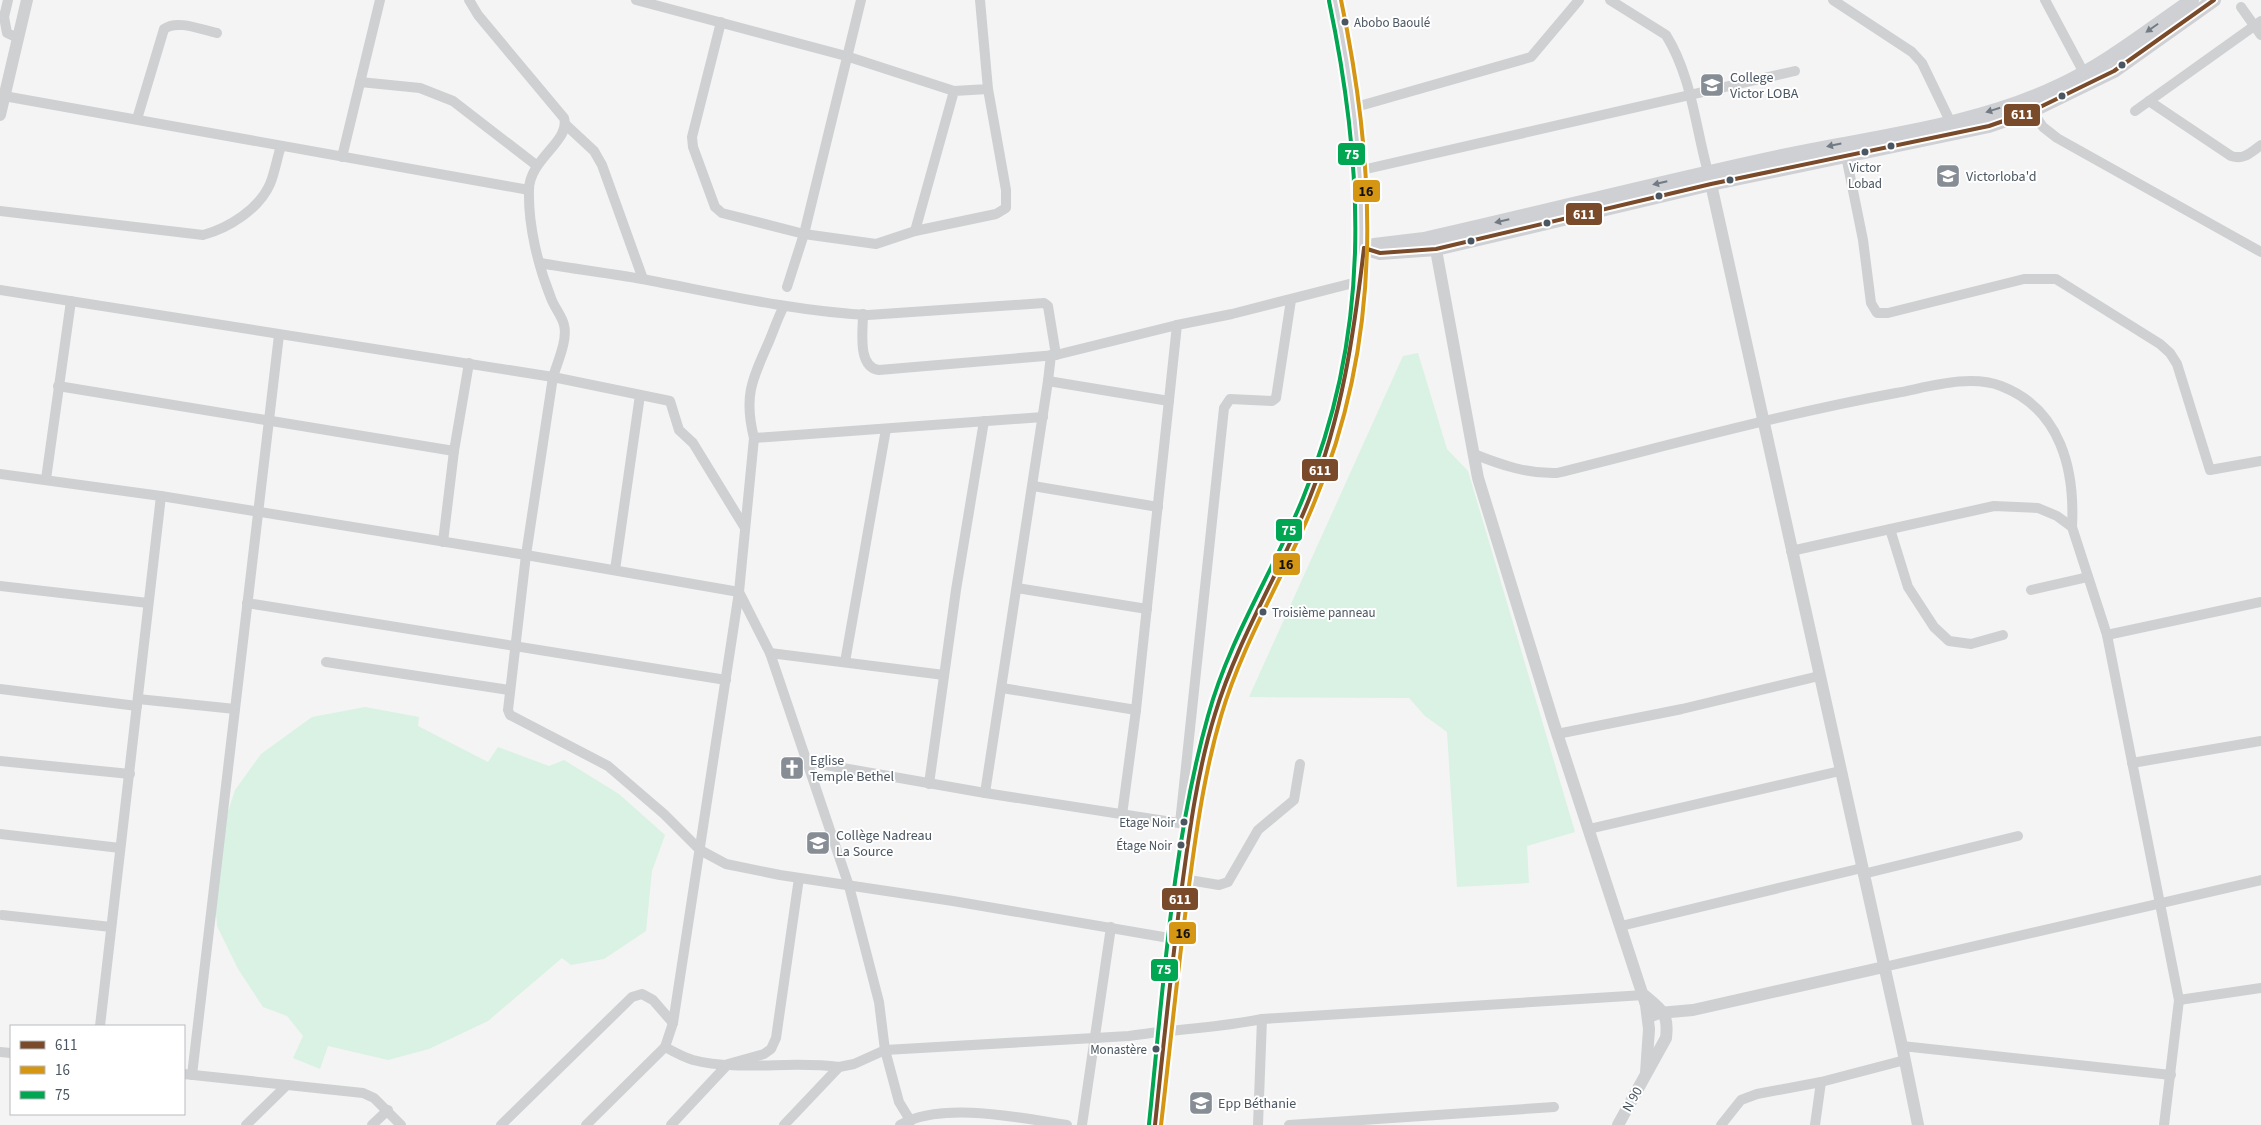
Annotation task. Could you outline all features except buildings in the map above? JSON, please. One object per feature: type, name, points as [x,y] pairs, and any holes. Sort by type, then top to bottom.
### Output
[{"type":"main road","points":[[1155,1125],[1175,939],[1184,879],[1185,824],[1221,694],[1240,646],[1309,500],[1324,461],[1340,403],[1361,281],[1364,248],[1362,170],[1356,107],[1347,49],[1335,0]]},
{"type":"main road","points":[[1364,248],[1380,253],[1435,243],[1950,121],[2026,100],[2084,73],[2192,0]]},
{"type":"main road","points":[[1709,178],[1846,156],[1989,126],[2032,111],[2114,71],[2214,0]]},
{"type":"street","points":[[8,0],[2,17],[7,33],[18,38]]},
{"type":"street","points":[[27,0],[1,106],[137,119],[529,190]]},
{"type":"street","points":[[342,157],[380,0]]},
{"type":"street","points":[[469,0],[478,15],[564,118],[566,125],[594,152],[602,166],[643,280]]},
{"type":"street","points":[[636,0],[846,56],[954,90],[988,89]]},
{"type":"street","points":[[787,287],[804,234],[861,0]]},
{"type":"street","points":[[721,22],[692,137],[693,147],[711,200],[722,213],[804,234],[876,244],[914,231],[996,214],[1006,208],[1006,190],[988,89],[980,0]]},
{"type":"street","points":[[1356,107],[1532,57],[1579,0]]},
{"type":"street","points":[[1610,0],[1666,35],[1672,45],[1691,95],[1918,1125]]},
{"type":"street","points":[[1833,0],[1912,52],[1922,63],[1950,121]]},
{"type":"street","points":[[2045,0],[2084,73]]},
{"type":"street","points":[[2241,7],[2258,24],[2261,35]]},
{"type":"street","points":[[137,119],[164,29],[176,24],[218,33]]},
{"type":"street","points":[[2135,111],[2258,24]]},
{"type":"street","points":[[1362,170],[1795,71]]},
{"type":"street","points":[[360,82],[420,88],[453,101],[536,165]]},
{"type":"street","points":[[914,231],[954,90]]},
{"type":"street","points":[[2149,101],[2231,156],[2239,159],[2246,157],[2261,145]]},
{"type":"street","points":[[2032,111],[2043,127],[2057,138],[2261,252]]},
{"type":"street","points":[[566,125],[562,136],[536,165],[530,175],[529,190],[540,263],[551,299],[564,325],[565,334],[553,377],[526,555],[510,690],[508,710],[510,715],[608,766],[664,814],[700,850],[726,864],[799,878],[953,901],[1175,939]]},
{"type":"street","points":[[0,211],[203,235],[233,222],[259,202],[270,185],[281,146]]},
{"type":"street","points":[[1846,156],[1863,240],[1871,303],[1877,313],[1888,313],[2024,279],[2056,278],[2069,284],[2160,344],[2170,353],[2177,364],[2210,470],[2261,461]]},
{"type":"street","name":"N 90","points":[[1435,243],[1478,478],[1557,734],[1644,996],[1649,1023],[1646,1074]]},
{"type":"street","points":[[540,263],[784,306],[863,314],[1044,303],[1048,306],[1054,355],[1048,381],[986,793]]},
{"type":"street","points":[[863,314],[864,357],[873,369],[1054,355],[1290,300],[1361,281]]},
{"type":"street","points":[[0,290],[279,335],[469,363],[553,377],[670,401],[679,430],[693,443],[745,528]]},
{"type":"street","points":[[809,762],[929,784],[1185,824],[1224,408],[1230,399],[1272,401],[1276,398],[1290,300]]},
{"type":"street","points":[[46,479],[71,301]]},
{"type":"street","points":[[586,1125],[666,1047],[673,1023],[739,592],[754,438],[748,413],[748,395],[753,375],[784,306]]},
{"type":"street","points":[[1122,815],[1136,710],[1177,326]]},
{"type":"street","points":[[279,335],[188,1074],[363,1094],[374,1098],[402,1125]]},
{"type":"street","points":[[442,542],[454,451],[469,363]]},
{"type":"street","points":[[1048,381],[1169,401]]},
{"type":"street","points":[[1474,454],[1510,467],[1537,472],[1557,473],[1863,399],[1947,384],[1981,382],[2000,386],[2021,396],[2054,428],[2065,452],[2071,479],[2072,527],[2107,635],[2179,1000],[2164,1125]]},
{"type":"street","points":[[58,386],[454,451]]},
{"type":"street","points":[[615,570],[640,395]]},
{"type":"street","points":[[754,438],[1043,417]]},
{"type":"street","points":[[929,784],[984,421]]},
{"type":"street","points":[[845,662],[886,429]]},
{"type":"street","points":[[0,474],[161,496],[526,555],[739,592]]},
{"type":"street","points":[[1032,486],[1158,507]]},
{"type":"street","points":[[100,1025],[161,496]]},
{"type":"street","points":[[1791,551],[1973,510],[2016,506],[2038,508],[2057,516],[2072,527]]},
{"type":"street","points":[[1890,528],[1908,587],[1934,626],[1949,641],[1971,644],[2003,634]]},
{"type":"street","points":[[2031,590],[2088,577]]},
{"type":"street","points":[[0,586],[148,603]]},
{"type":"street","points":[[1017,588],[1147,609]]},
{"type":"street","points":[[739,592],[770,653],[809,762],[849,886],[879,1002],[885,1050],[906,1123],[935,1114],[970,1113],[1005,1115],[1067,1125]]},
{"type":"street","points":[[2107,635],[2261,602]]},
{"type":"street","points":[[247,603],[726,680]]},
{"type":"street","points":[[770,653],[944,676]]},
{"type":"street","points":[[326,662],[510,690]]},
{"type":"street","points":[[1557,734],[1682,709],[1819,676]]},
{"type":"street","points":[[1002,688],[1136,710]]},
{"type":"street","points":[[0,689],[234,709]]},
{"type":"street","points":[[2132,763],[2261,741]]},
{"type":"street","points":[[0,761],[130,774]]},
{"type":"street","points":[[1184,879],[1219,885],[1228,882],[1258,830],[1294,800],[1300,764]]},
{"type":"street","points":[[1589,829],[1840,771]]},
{"type":"street","points":[[0,834],[120,848]]},
{"type":"street","points":[[1621,926],[2018,836]]},
{"type":"street","points":[[671,1125],[728,1064],[764,1054],[771,1049],[776,1038],[799,878]]},
{"type":"street","points":[[1649,1023],[1664,1013],[1693,1010],[2261,880]]},
{"type":"street","points":[[2,915],[111,927]]},
{"type":"street","points":[[1082,1125],[1111,927]]},
{"type":"street","points":[[2179,1000],[2261,988]]},
{"type":"street","points":[[501,1125],[632,997],[642,994],[653,1000],[673,1023]]},
{"type":"street","points":[[666,1047],[694,1060],[728,1064],[812,1063],[839,1066],[854,1064],[885,1050],[1096,1038],[1165,1030],[1226,1027],[1262,1019],[1644,996],[1664,1013],[1668,1028]]},
{"type":"street","points":[[1668,1028],[1693,1010]]},
{"type":"street","points":[[1258,1125],[1262,1019]]},
{"type":"street","points":[[1649,1023],[1668,1028]]},
{"type":"street","name":"N 90","points":[[1618,1125],[1662,1048],[1668,1028]]},
{"type":"street","points":[[1902,1046],[2171,1075]]},
{"type":"street","points":[[1722,1124],[1741,1100],[1757,1094],[1821,1082],[1905,1060]]},
{"type":"street","points":[[784,1125],[839,1066]]},
{"type":"street","points":[[1815,1125],[1821,1082]]},
{"type":"street","points":[[246,1125],[287,1085]]},
{"type":"street","points":[[1289,1125],[1554,1107]]},
{"type":"street","points":[[372,1125],[388,1110]]},
{"type":"green space","points":[[1418,353],[1447,449],[1468,471],[1575,832],[1527,846],[1529,883],[1457,887],[1447,732],[1425,716],[1409,698],[1249,697],[1403,356]]},
{"type":"green space","points":[[365,707],[419,717],[418,726],[488,762],[498,747],[549,766],[564,760],[619,794],[665,835],[652,871],[646,931],[604,959],[571,965],[562,958],[488,1021],[429,1049],[388,1060],[328,1046],[320,1069],[293,1058],[303,1036],[287,1016],[263,1007],[238,969],[217,926],[212,861],[235,790],[261,754],[312,717]]},
{"type":"transit line","name":"16","points":[[1161,1125],[1194,852],[1211,754],[1230,688],[1252,635],[1303,530],[1336,441],[1352,379],[1362,317],[1367,254],[1362,128],[1341,0]]},
{"type":"transit line","name":"611","points":[[1364,248],[1380,253],[1436,249],[1711,184],[1989,126],[2032,111],[2114,71],[2214,0]]},
{"type":"transit line","name":"75","points":[[1149,1124],[1164,971],[1177,867],[1196,765],[1208,716],[1227,660],[1303,498],[1325,437],[1341,375],[1351,314],[1355,252],[1355,190],[1350,128],[1329,1]]},
{"type":"transit line","name":"611","points":[[1155,1125],[1181,894],[1203,758],[1215,714],[1235,658],[1299,524],[1331,436],[1351,343],[1364,248]]},
{"type":"place","name":"Abobo Baoulé","points":[[1345,22]]},
{"type":"place","name":"College Victor LOBA","points":[[1712,85]]},
{"type":"place","name":"Victor Lobad","points":[[1865,152]]},
{"type":"place","name":"Victorloba'd","points":[[1948,176]]},
{"type":"place","name":"Troisième panneau","points":[[1263,612]]},
{"type":"place","name":"Eglise Temple Bethel","points":[[792,768]]},
{"type":"place","name":"Etage Noir","points":[[1184,822]]},
{"type":"place","name":"Collège Nadreau La Source","points":[[818,843]]},
{"type":"place","name":"Étage Noir","points":[[1181,845]]},
{"type":"place","name":"Monastère","points":[[1156,1049]]},
{"type":"place","name":"Epp Béthanie","points":[[1201,1103]]}]
